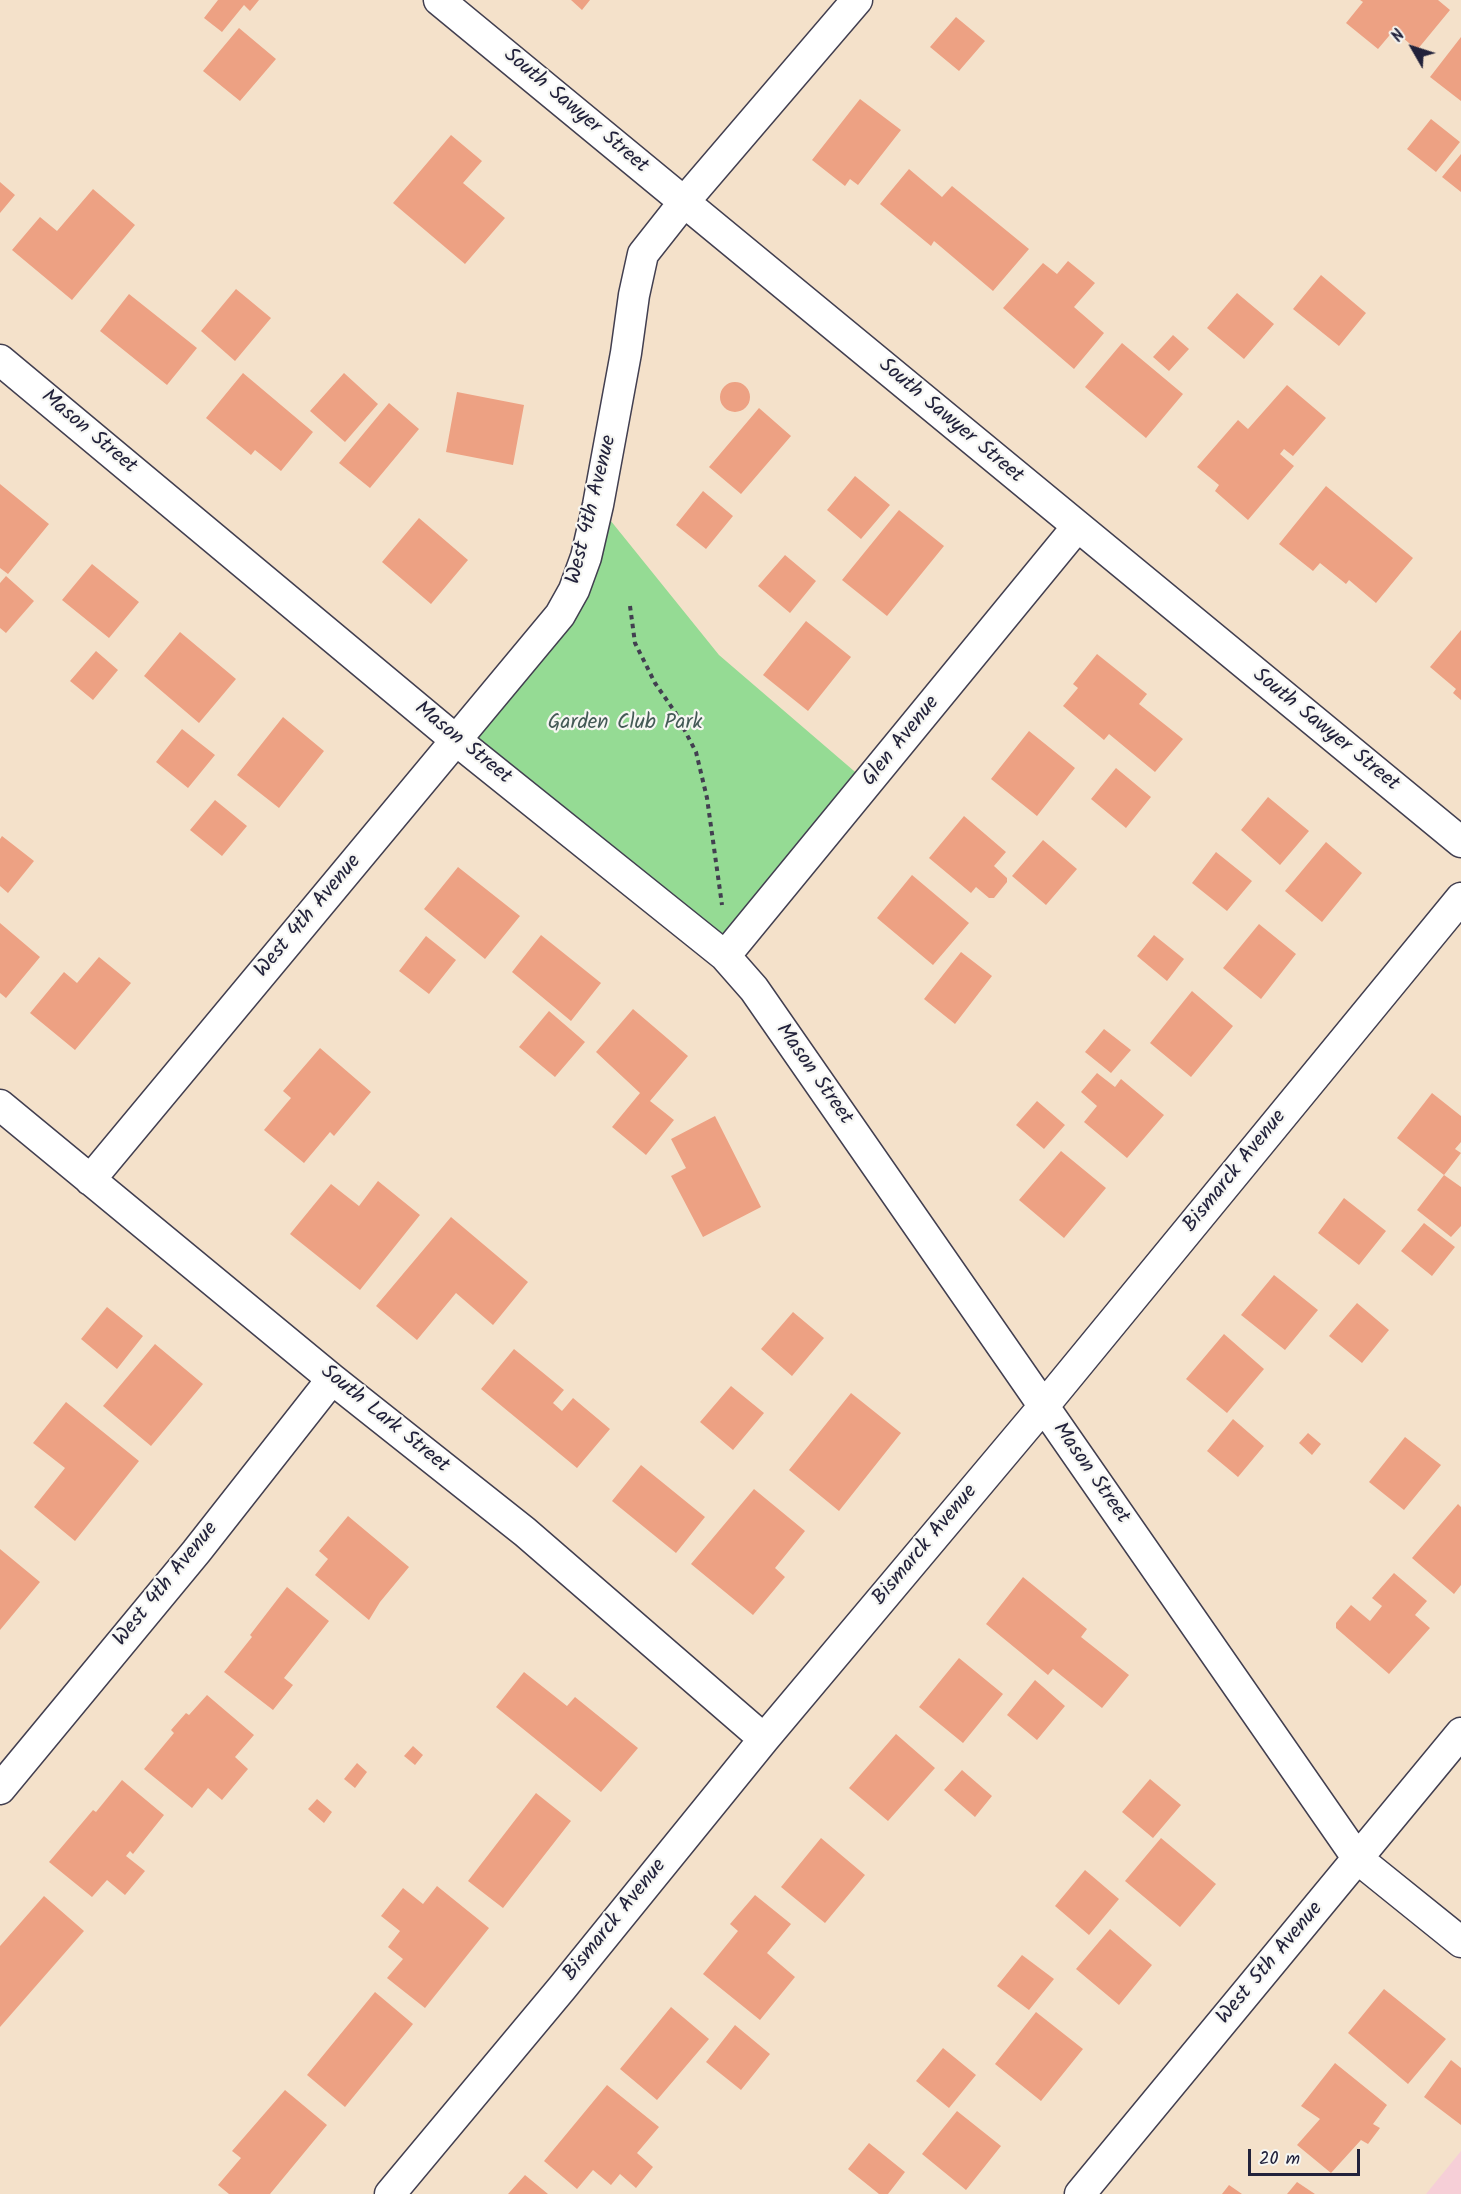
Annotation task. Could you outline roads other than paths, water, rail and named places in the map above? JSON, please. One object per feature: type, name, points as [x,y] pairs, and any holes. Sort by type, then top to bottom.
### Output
[{"type":"street","name":"South Sawyer Street","points":[[439,0],[1461,842]]},
{"type":"street","name":"West 4th Avenue","points":[[90,1180],[561,615],[574,590],[586,557],[598,505],[643,254],[684,202],[857,0]]},
{"type":"street","name":"Mason Street","points":[[0,360],[457,741],[725,957],[754,989],[1358,1859],[1461,1942]]},
{"type":"street","name":"Glen Avenue","points":[[725,957],[1077,527]]},
{"type":"street","name":"Bismarck Avenue","points":[[390,2194],[562,1988],[764,1739],[1043,1407],[1461,898]]},
{"type":"street","name":"South Lark Street","points":[[0,1105],[332,1380],[525,1532],[764,1739]]},
{"type":"street","name":"West 4th Avenue","points":[[0,1789],[196,1552],[332,1380]]},
{"type":"street","name":"West 5th Avenue","points":[[1080,2194],[1461,1733]]},
{"type":"park label","name":"Garden Club Park","points":[[625,724]]}]
